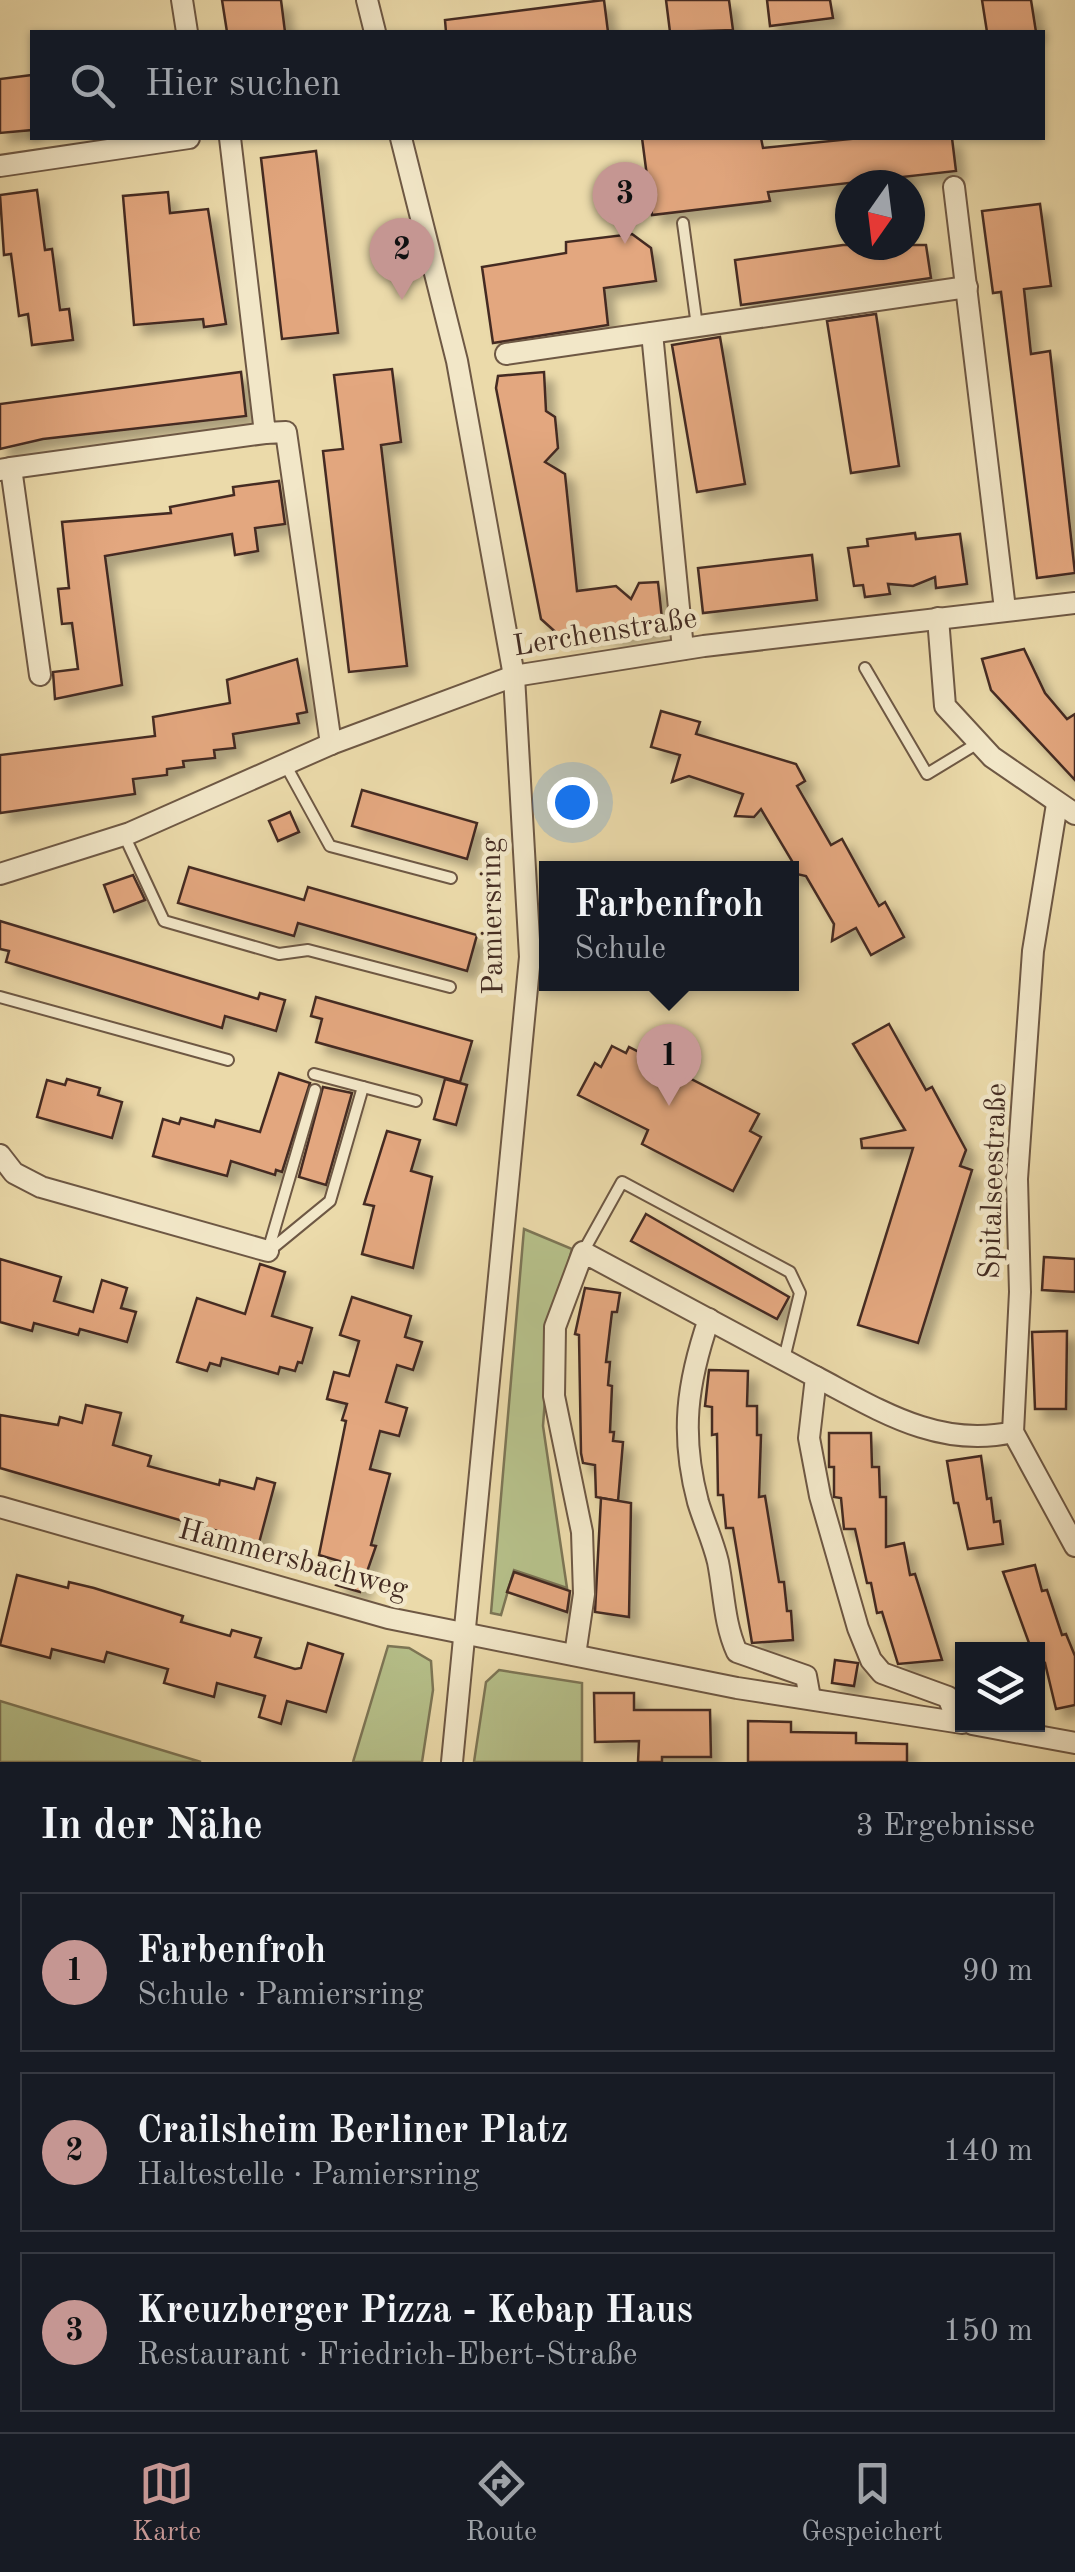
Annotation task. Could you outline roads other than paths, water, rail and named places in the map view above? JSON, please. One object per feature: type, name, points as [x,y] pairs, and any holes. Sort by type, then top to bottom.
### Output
[{"type":"street","points":[[182,0],[186,30]]},
{"type":"street","points":[[366,0],[374,30]]},
{"type":"street","points":[[0,166],[175,140]]},
{"type":"street","points":[[230,140],[265,434]]},
{"type":"street","name":"Pamiersring","points":[[402,140],[457,360],[514,676],[530,957],[452,1762]]},
{"type":"street","points":[[954,186],[1005,608]]},
{"type":"street","points":[[506,354],[967,287]]},
{"type":"street","points":[[652,333],[683,649]]},
{"type":"street","points":[[40,675],[5,469],[286,432],[331,744]]},
{"type":"street","name":"Lerchenstraße","points":[[0,874],[124,835],[331,744],[514,676],[683,649],[1005,608],[1075,604]]},
{"type":"street","points":[[938,618],[945,706],[978,742],[1066,809]]},
{"type":"street","name":"Spitalseestraße","points":[[1013,1432],[1020,1292],[1017,1179],[1034,951],[1066,809]]},
{"type":"street","points":[[0,1154],[14,1174],[41,1188],[268,1251]]},
{"type":"street","points":[[576,1655],[584,1594],[582,1532],[554,1396],[555,1327],[582,1252],[903,1423],[952,1436],[991,1437],[1013,1432],[1073,1540]]},
{"type":"street","points":[[709,1319],[690,1376],[686,1439],[698,1501],[726,1600],[727,1630],[737,1652],[806,1676],[810,1698]]},
{"type":"street","points":[[816,1376],[809,1438],[816,1476],[840,1573],[871,1660],[882,1674],[948,1697],[955,1708]]},
{"type":"street","name":"Hammersbachweg","points":[[0,1506],[372,1614],[737,1688],[955,1722]]},
{"type":"street","name":"Hammersbachweg","points":[[1014,1732],[1075,1743]]},
{"type":"lane","points":[[683,223],[697,326]]},
{"type":"lane","points":[[866,668],[927,774],[978,742]]},
{"type":"lane","points":[[285,764],[330,846],[452,878]]},
{"type":"lane","points":[[124,835],[164,921],[279,954],[308,950],[450,987]]},
{"type":"lane","points":[[0,998],[228,1060]]},
{"type":"lane","points":[[314,1074],[416,1101]]},
{"type":"lane","points":[[268,1251],[330,1201],[363,1087]]},
{"type":"lane","points":[[268,1251],[314,1090]]},
{"type":"lane","points":[[582,1252],[622,1182],[790,1272],[800,1293],[784,1359]]},
{"type":"place","name":"Kreuzberger Pizza - Kebap Haus","points":[[625,244]]},
{"type":"place","name":"Crailsheim Berliner Platz","points":[[402,300]]},
{"type":"place","name":"Farbenfroh","points":[[669,1106]]}]
